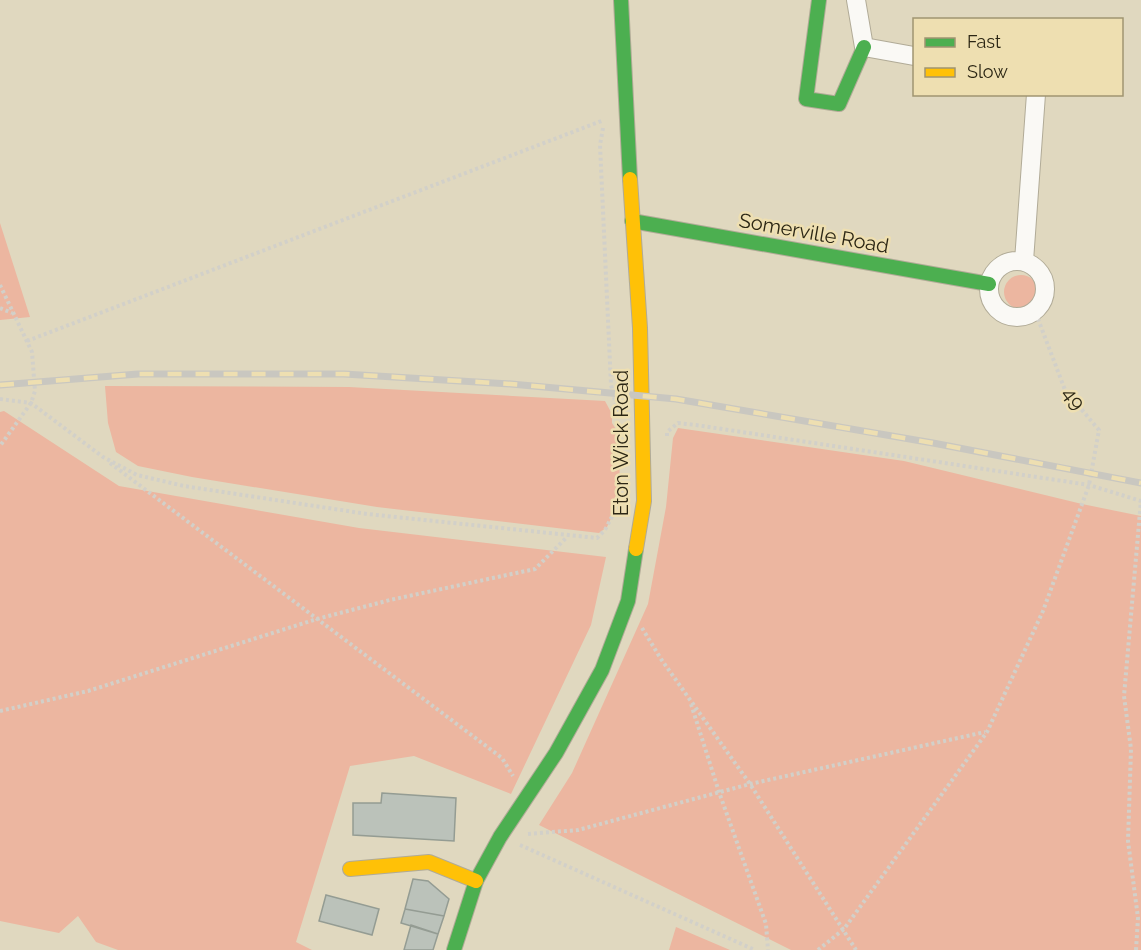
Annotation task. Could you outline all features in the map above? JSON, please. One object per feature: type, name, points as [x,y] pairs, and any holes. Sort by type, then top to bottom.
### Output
[{"type":"main road","name":"Eton Wick Road","points":[[454,950],[476,882],[500,837],[556,753],[602,670],[628,601],[644,501],[640,328],[621,0]]},
{"type":"main road","points":[[819,0],[806,99],[839,104],[864,47]]},
{"type":"main road","name":"Somerville Road","points":[[632,221],[989,284]]},
{"type":"main road","points":[[350,869],[429,862],[476,882]]},
{"type":"street","points":[[856,0],[864,47],[913,56]]},
{"type":"street","points":[[1024,261],[1036,96]]},
{"type":"street","points":[[1015,260],[1024,261],[1038,269],[1045,281],[1045,295],[1035,311],[1021,317],[1013,317],[1004,314],[993,304],[989,284],[997,268],[1003,264],[1015,260]]},
{"type":"path","points":[[607,112],[600,145],[603,234],[611,385],[618,415]]},
{"type":"path","points":[[27,341],[605,120]]},
{"type":"path","points":[[0,285],[32,352],[35,392],[31,403],[0,446]]},
{"type":"path","points":[[0,308],[12,313]]},
{"type":"path","name":"49","points":[[1035,311],[1065,390],[1099,430],[1089,485]]},
{"type":"path","points":[[0,399],[31,403],[103,457],[137,475],[184,486],[367,514],[597,538],[605,530],[621,500],[644,501]]},
{"type":"path","points":[[31,403],[502,758],[526,798]]},
{"type":"path","points":[[666,441],[667,432],[678,423],[1089,485],[1141,500],[1124,696],[1131,749],[1128,841],[1138,918],[1136,950]]},
{"type":"path","points":[[818,950],[844,929],[987,732],[1043,611],[1089,485]]},
{"type":"path","points":[[0,711],[88,691],[317,619],[390,600],[535,569],[568,536]]},
{"type":"path","points":[[641,625],[661,659],[750,784],[856,950]]},
{"type":"path","points":[[690,701],[719,792],[766,924],[768,950]]},
{"type":"path","points":[[500,837],[578,830],[750,784],[987,732]]},
{"type":"path","points":[[500,837],[755,950]]},
{"type":"shaded area","points":[[0,223],[30,317],[0,320]]},
{"type":"shaded area","points":[[1021,275],[1033,280],[1038,292],[1033,304],[1021,309],[1009,304],[1004,292],[1009,280]]},
{"type":"shaded area","points":[[105,386],[349,387],[605,401],[612,414],[612,423],[619,434],[620,499],[607,527],[599,533],[377,507],[138,466],[116,452],[108,423]]},
{"type":"shaded area","points":[[4,411],[119,486],[359,528],[606,557],[591,625],[511,794],[414,756],[350,766],[296,942],[312,950],[118,950],[96,942],[78,916],[59,933],[0,921],[0,412]]},
{"type":"shaded area","points":[[678,428],[904,461],[1141,516],[1141,950],[791,950],[539,825],[572,773],[648,604],[666,507],[673,438]]},
{"type":"shaded area","points":[[676,927],[730,950],[669,950]]},
{"type":"building","points":[[382,793],[456,798],[454,841],[353,835],[353,803],[381,803]]},
{"type":"building","points":[[413,879],[428,881],[449,899],[444,916],[405,909]]},
{"type":"building","points":[[326,895],[379,909],[372,935],[319,921]]},
{"type":"building","points":[[405,909],[444,916],[438,934],[401,923]]},
{"type":"building","points":[[411,925],[438,934],[433,950],[404,950]]},
{"type":"railway","points":[[0,385],[138,374],[344,374],[511,384],[676,399],[933,443],[1141,483]]},
{"type":"traffic: fast","points":[[621,0],[630,179]]},
{"type":"traffic: fast","points":[[819,0],[806,99],[839,104],[864,47]]},
{"type":"traffic: fast","points":[[632,221],[989,284]]},
{"type":"traffic: fast","points":[[454,950],[476,881],[500,837],[556,753],[602,670],[628,601],[636,549]]},
{"type":"traffic: slow","points":[[630,179],[640,328],[644,501],[636,549]]},
{"type":"traffic: slow","points":[[350,869],[429,862],[476,881]]}]
